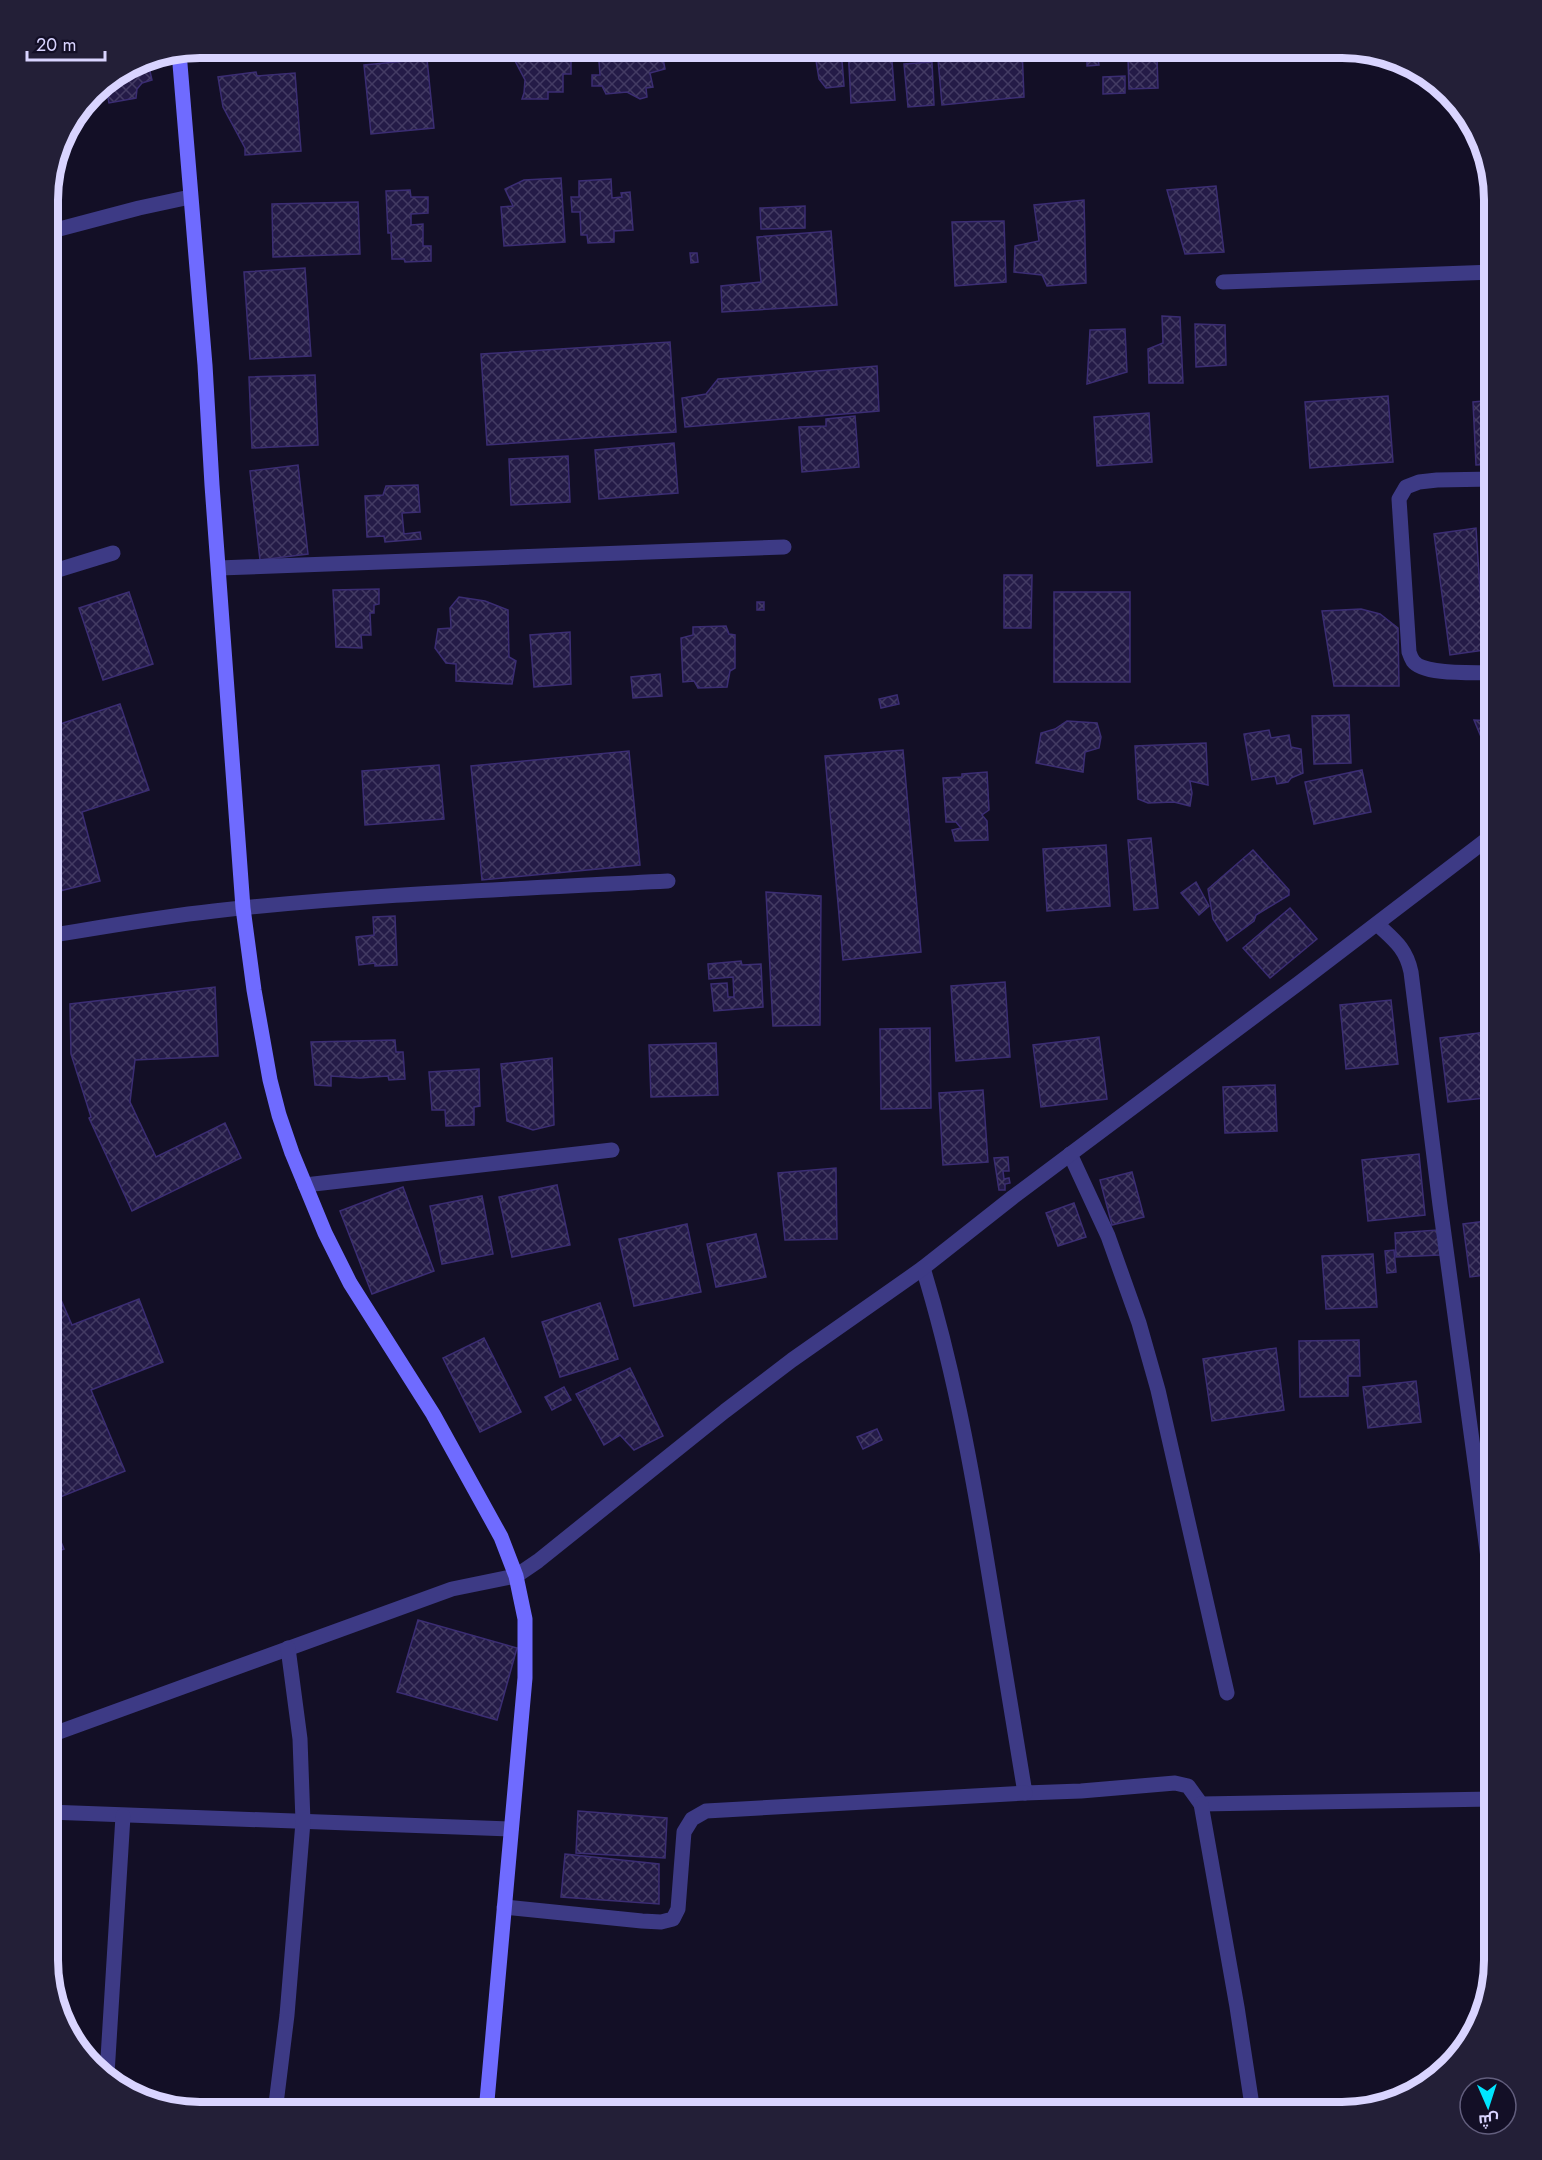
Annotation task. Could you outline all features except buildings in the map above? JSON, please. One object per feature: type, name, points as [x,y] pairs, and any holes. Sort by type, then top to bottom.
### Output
[{"type":"main road","points":[[180,60],[205,365],[243,908],[270,1080],[279,1115],[325,1233],[350,1283],[433,1414],[501,1537],[516,1576],[525,1619],[526,1649],[487,2101]]},
{"type":"street","points":[[59,229],[139,208],[190,198]]},
{"type":"street","points":[[1223,282],[1484,272]]},
{"type":"street","points":[[1484,479],[1419,482],[1406,487],[1399,499],[1409,652],[1414,663],[1424,668],[1445,672],[1484,673]]},
{"type":"street","points":[[219,568],[784,547]]},
{"type":"street","points":[[59,570],[113,553]]},
{"type":"street","points":[[58,1732],[452,1589],[516,1576],[559,1545],[725,1411],[923,1268],[1070,1154],[1188,1068],[1484,842]]},
{"type":"street","points":[[59,934],[167,917],[365,897],[668,882]]},
{"type":"street","points":[[1377,924],[1408,955],[1484,1528]]},
{"type":"street","points":[[305,1185],[612,1150]]},
{"type":"street","points":[[1070,1154],[1108,1236],[1139,1323],[1158,1390],[1227,1693]]},
{"type":"street","points":[[923,1268],[951,1374],[972,1473],[1025,1793]]},
{"type":"street","points":[[276,2101],[287,2015],[303,1822],[300,1739],[288,1648]]},
{"type":"street","points":[[504,1907],[642,1921],[661,1922],[673,1919],[678,1909],[684,1832],[692,1819],[706,1811],[1082,1791],[1175,1783],[1188,1786],[1201,1804],[1251,2102]]},
{"type":"street","points":[[1201,1804],[1484,1799]]},
{"type":"street","points":[[58,1813],[511,1829]]},
{"type":"street","points":[[107,2066],[123,1816]]}]
